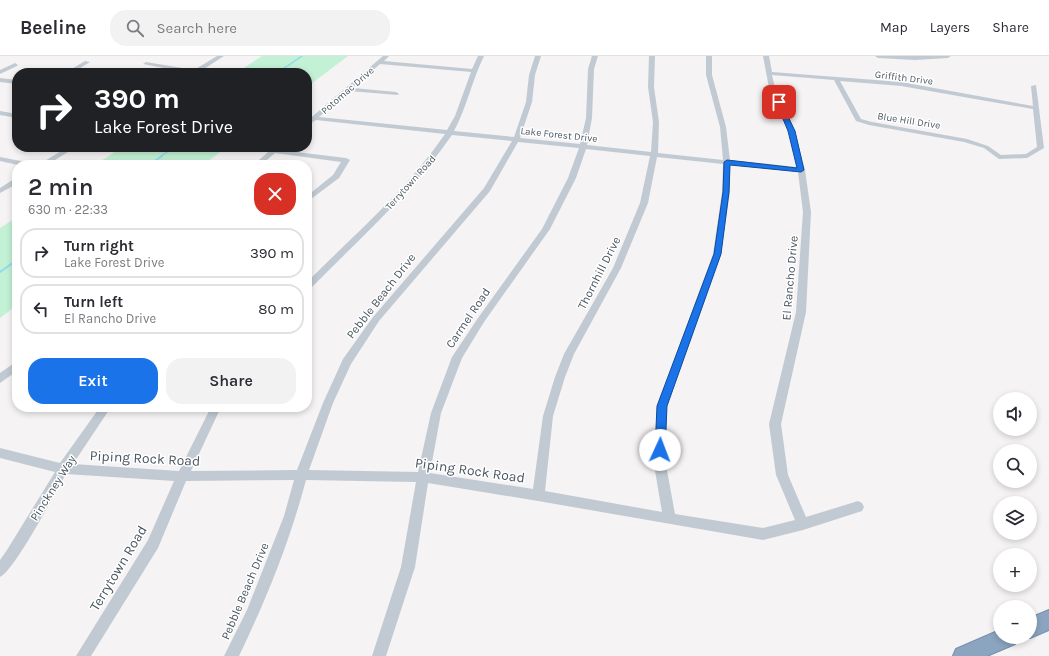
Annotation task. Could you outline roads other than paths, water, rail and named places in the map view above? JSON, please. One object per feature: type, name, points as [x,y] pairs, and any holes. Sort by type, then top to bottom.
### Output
[{"type":"highway","points":[[1037,625],[1049,620]]},
{"type":"highway","points":[[963,656],[993,643]]},
{"type":"street","points":[[202,68],[221,56]]},
{"type":"street","name":"Potomac Drive","points":[[312,120],[386,56]]},
{"type":"street","name":"Terrytown Road","points":[[312,282],[427,166],[450,133],[465,99],[473,71],[481,56]]},
{"type":"street","name":"Pebble Beach Drive","points":[[231,656],[252,614],[290,516],[301,475],[328,403],[347,362],[376,319],[487,189],[516,140],[528,102],[532,75],[538,56]]},
{"type":"street","name":"Carmel Road","points":[[379,656],[408,567],[423,477],[436,413],[457,357],[481,320],[546,229],[572,178],[583,147],[590,118],[591,69],[595,56]]},
{"type":"street","name":"Thornhill Drive","points":[[538,495],[549,409],[560,377],[569,354],[617,268],[644,203],[654,155],[656,122],[651,87],[652,56]]},
{"type":"street","points":[[670,519],[660,465],[662,406],[717,254],[726,192],[727,162],[719,111],[709,75],[709,56]]},
{"type":"street","name":"El Rancho Drive","points":[[766,56],[772,88],[792,131],[801,170],[807,212],[801,312],[775,424],[782,476],[803,524]]},
{"type":"street","points":[[878,56],[921,58],[948,56]]},
{"type":"street","points":[[77,68],[87,62]]},
{"type":"street","points":[[379,62],[473,71]]},
{"type":"street","points":[[146,64],[170,68]]},
{"type":"street","points":[[0,72],[15,65]]},
{"type":"street","name":"Griffith Drive","points":[[768,73],[901,84],[1036,108]]},
{"type":"street","name":"Blue Hill Drive","points":[[836,79],[858,120],[872,124],[965,140],[986,147],[999,157],[1027,156],[1041,148],[1036,108]]},
{"type":"street","points":[[0,80],[12,81]]},
{"type":"street","points":[[1034,86],[1036,108]]},
{"type":"street","points":[[349,89],[396,94]]},
{"type":"street","points":[[1,113],[12,115]]},
{"type":"street","name":"Lake Forest Drive","points":[[315,118],[801,170]]},
{"type":"street","points":[[51,160],[64,152]]},
{"type":"street","points":[[263,160],[272,152]]},
{"type":"street","points":[[295,152],[346,160],[336,176],[312,196]]},
{"type":"street","points":[[0,159],[12,162]]},
{"type":"street","points":[[0,191],[12,184]]},
{"type":"street","points":[[0,379],[12,369]]},
{"type":"street","name":"Pinckney Way","points":[[0,570],[12,555],[63,469],[103,412]]},
{"type":"street","name":"Terrytown Road","points":[[83,656],[153,544],[182,476],[214,412]]},
{"type":"street","name":"Piping Rock Road","points":[[0,453],[63,469],[182,476],[301,475],[423,477],[538,495],[763,534],[803,524],[858,506]]},
{"type":"waterway","points":[[284,68],[302,56]]},
{"type":"waterway","points":[[160,157],[167,152]]},
{"type":"waterway","points":[[156,160],[162,156]]},
{"type":"waterway","points":[[0,272],[12,264]]}]
